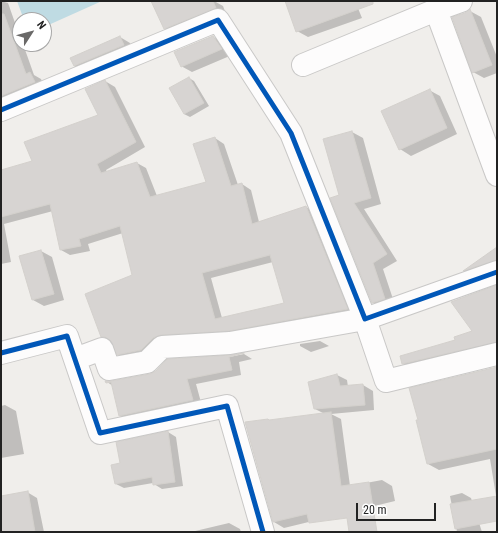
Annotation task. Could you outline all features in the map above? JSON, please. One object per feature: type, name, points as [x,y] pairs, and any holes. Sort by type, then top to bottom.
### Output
[{"type":"street","points":[[303,65],[460,1]]},
{"type":"street","points":[[436,10],[497,175]]},
{"type":"street","points":[[1,110],[218,20],[291,133],[365,319],[386,381],[497,354]]},
{"type":"street","points":[[75,359],[102,349],[109,369],[147,362],[162,347],[230,343],[365,319],[497,272]]},
{"type":"street","points":[[1,353],[67,336],[100,433],[227,406],[264,532]]},
{"type":"water","points":[[17,1],[102,1],[52,23],[52,12],[21,12]]},
{"type":"building","points":[[151,1],[213,1],[216,8],[164,29]]},
{"type":"building","points":[[285,1],[373,1],[373,4],[296,32]]},
{"type":"building","points":[[470,9],[492,65],[472,73],[452,17],[465,13]]},
{"type":"building","points":[[1,14],[4,14],[12,36],[12,52],[18,52],[26,74],[30,72],[35,82],[1,96]]},
{"type":"building","points":[[120,36],[124,45],[74,66],[70,58]]},
{"type":"building","points":[[213,36],[222,49],[181,67],[174,52]]},
{"type":"building","points":[[189,77],[204,103],[184,114],[169,88]]},
{"type":"building","points":[[105,80],[136,142],[97,164],[101,173],[137,162],[150,197],[206,182],[193,144],[215,137],[231,186],[242,183],[252,224],[306,206],[348,309],[229,331],[161,335],[153,338],[141,350],[117,355],[110,340],[105,337],[101,337],[85,294],[132,275],[120,226],[79,239],[81,246],[60,250],[50,204],[1,217],[1,170],[32,161],[24,142],[98,115],[85,89]],"holes":[[[270,255],[284,303],[215,319],[202,273]]]},
{"type":"building","points":[[430,89],[447,128],[399,150],[381,111]]},
{"type":"building","points":[[352,131],[371,198],[354,203],[387,254],[373,263],[385,299],[372,303],[330,198],[339,195],[323,139]]},
{"type":"building","points":[[497,247],[497,260],[463,271]]},
{"type":"building","points":[[41,250],[54,294],[32,300],[19,256]]},
{"type":"building","points":[[497,285],[497,342],[402,364],[400,356],[455,340],[454,337],[472,331],[451,302]]},
{"type":"building","points":[[244,353],[229,357],[232,370],[187,379],[193,400],[119,416],[111,382],[106,383],[105,381],[150,374],[156,371],[167,359]]},
{"type":"building","points":[[497,367],[497,449],[427,464],[416,420],[418,420],[409,388]]},
{"type":"building","points":[[337,374],[340,386],[363,384],[365,405],[314,409],[308,382]]},
{"type":"building","points":[[331,412],[341,486],[369,482],[377,532],[349,532],[347,518],[309,523],[307,514],[273,522],[245,422]]},
{"type":"building","points":[[168,431],[175,482],[153,485],[152,477],[115,484],[111,465],[120,463],[116,442]]},
{"type":"building","points":[[28,491],[35,532],[1,532],[1,496]]},
{"type":"building","points":[[497,496],[497,521],[455,529],[450,504]]},
{"type":"cycle path","points":[[1,110],[218,20],[291,133],[365,319],[497,272]]},
{"type":"cycle path","points":[[1,353],[67,336],[100,433],[227,406],[263,532]]}]
